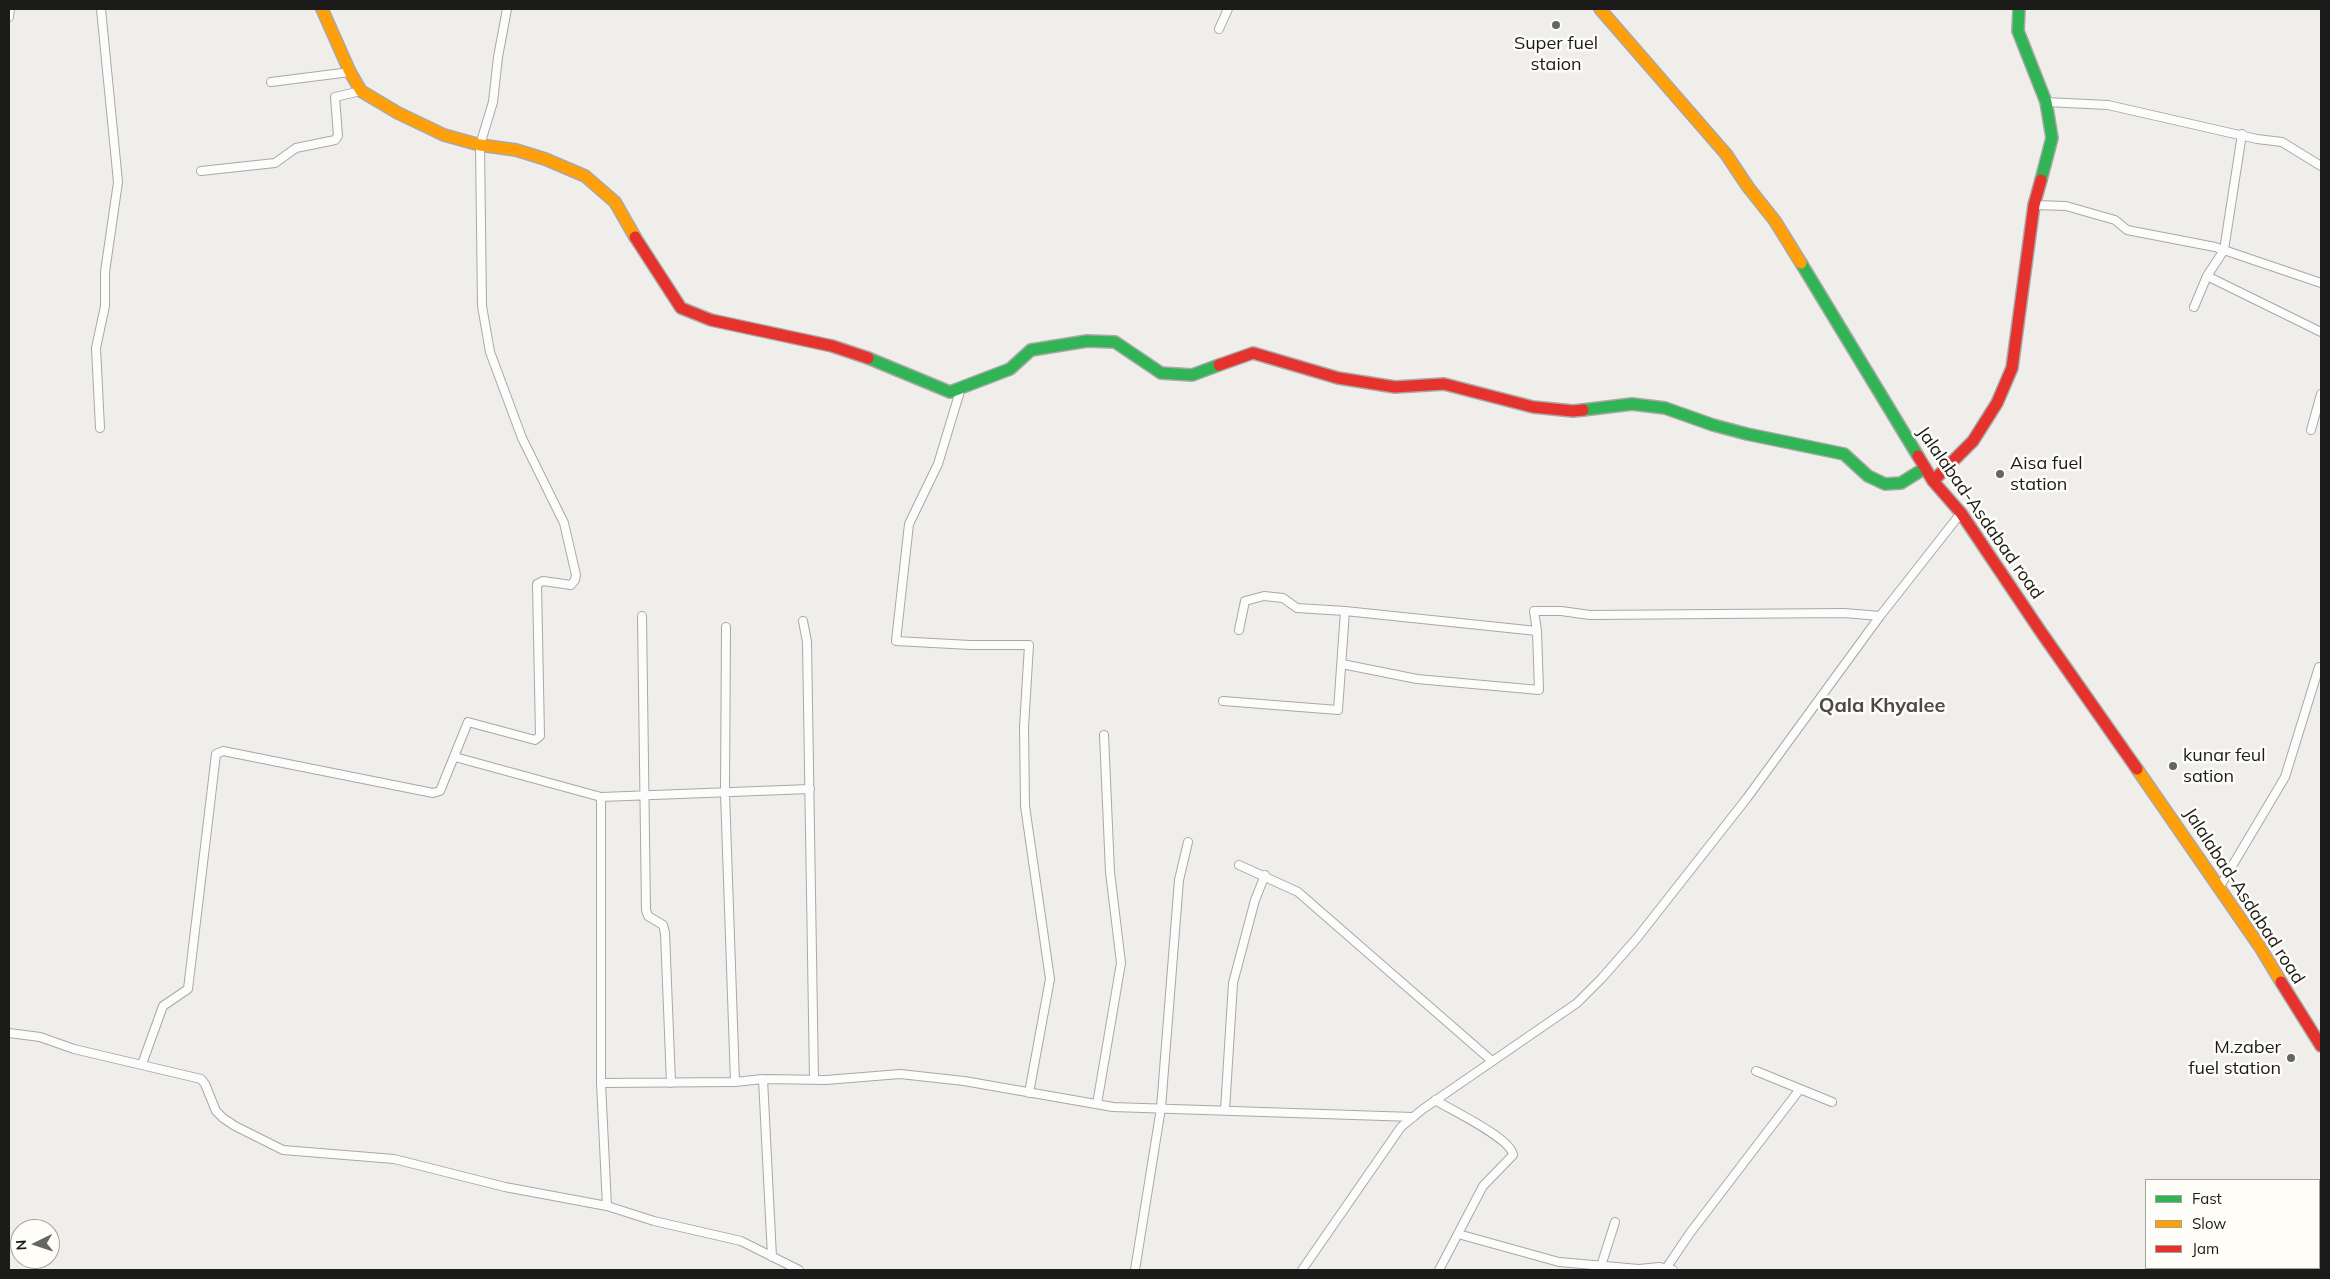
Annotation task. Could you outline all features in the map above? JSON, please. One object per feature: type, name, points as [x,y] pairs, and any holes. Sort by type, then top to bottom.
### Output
[{"type":"street","points":[[9,17],[10,9]]},
{"type":"street","points":[[100,428],[96,348],[105,306],[104,272],[118,182],[101,9]]},
{"type":"street","points":[[322,9],[350,72],[361,91],[398,113],[444,135],[530,154],[585,176],[615,202],[650,263],[681,308],[711,320],[765,330],[832,346],[875,360],[950,392],[1010,369],[1032,350],[1087,341],[1115,342],[1161,373],[1192,375],[1253,353],[1338,378],[1395,387],[1444,384],[1533,406],[1573,411],[1632,404],[1665,408],[1713,425],[1747,434],[1844,454],[1868,476],[1885,484],[1901,483],[1925,468]]},
{"type":"street","points":[[142,1064],[162,1006],[188,989],[216,754],[223,751],[433,793],[440,791],[468,722],[535,740],[540,736],[537,584],[543,581],[571,585],[576,575],[564,523],[522,438],[490,352],[482,306],[480,144],[493,102],[498,57],[507,9]]},
{"type":"street","points":[[1219,29],[1228,9]]},
{"type":"street","name":"Jalalabad-Asdabad road","points":[[1600,9],[1726,154],[1748,187],[1775,221],[1933,482],[1961,513],[2220,888],[2260,947],[2321,1046]]},
{"type":"street","points":[[1933,482],[1973,441],[1997,403],[2012,368],[2034,205],[2052,138],[2046,102],[2018,31],[2019,9]]},
{"type":"street","points":[[271,82],[350,72]]},
{"type":"street","points":[[202,171],[275,163],[296,148],[335,140],[338,136],[334,97],[361,91]]},
{"type":"street","points":[[2046,102],[2108,105],[2242,134],[2257,139],[2282,142],[2321,166]]},
{"type":"street","points":[[2194,307],[2206,276],[2224,250],[2242,134]]},
{"type":"street","points":[[2034,205],[2066,206],[2115,220],[2127,230],[2224,250],[2321,283]]},
{"type":"street","points":[[2206,276],[2321,332]]},
{"type":"street","points":[[961,388],[938,464],[909,524],[896,641],[970,645],[1029,645],[1024,727],[1025,806],[1050,979],[1029,1093]]},
{"type":"street","points":[[2311,430],[2321,394]]},
{"type":"street","points":[[1302,1270],[1401,1126],[1435,1100],[1577,1002],[1631,945],[1747,798],[1880,616],[1961,513]]},
{"type":"street","points":[[1239,630],[1245,601],[1264,596],[1283,598],[1296,608],[1345,611],[1537,631]]},
{"type":"street","points":[[1223,701],[1338,710],[1345,611]]},
{"type":"street","points":[[1342,664],[1417,679],[1539,690],[1537,631],[1534,612],[1561,611],[1590,615],[1844,613],[1880,616]]},
{"type":"street","points":[[642,616],[646,910],[648,916],[663,925],[665,933],[671,1083]]},
{"type":"street","points":[[803,621],[807,642],[814,1080]]},
{"type":"street","points":[[726,627],[725,793],[735,1082]]},
{"type":"street","points":[[2220,888],[2285,777],[2319,666]]},
{"type":"street","points":[[1097,1104],[1121,964],[1110,872],[1104,735]]},
{"type":"street","points":[[455,758],[600,797],[810,789]]},
{"type":"street","points":[[600,797],[601,1083],[606,1206]]},
{"type":"street","points":[[1135,1270],[1161,1108],[1178,880],[1188,842]]},
{"type":"street","points":[[1239,865],[1265,875],[1298,892],[1492,1061]]},
{"type":"street","points":[[1225,1110],[1233,983],[1255,900],[1265,875]]},
{"type":"street","points":[[9,1034],[40,1037],[74,1049],[201,1079],[216,1111],[222,1118],[284,1150],[394,1159],[506,1187],[606,1206],[654,1221],[742,1241],[799,1270]]},
{"type":"street","points":[[1756,1071],[1832,1102]]},
{"type":"street","points":[[601,1083],[735,1082],[763,1079],[814,1080],[900,1074],[964,1081],[1097,1104],[1413,1117]]},
{"type":"street","points":[[763,1079],[772,1257]]},
{"type":"street","points":[[1458,1234],[1541,1258],[1601,1266],[1670,1269],[1690,1233],[1800,1089]]},
{"type":"street","points":[[1435,1100],[1497,1137],[1512,1151],[1513,1155],[1483,1186],[1440,1270]]},
{"type":"street","points":[[1601,1266],[1615,1222]]},
{"type":"traffic: fast","points":[[2019,9],[2018,31],[2046,102],[2052,138],[2041,180]]},
{"type":"traffic: fast","points":[[1801,263],[1918,456]]},
{"type":"traffic: fast","points":[[868,358],[950,392],[1010,369],[1031,350],[1087,341],[1115,342],[1161,373],[1192,375],[1219,365]]},
{"type":"traffic: fast","points":[[1583,410],[1632,404],[1665,408],[1713,425],[1747,434],[1844,454],[1868,476],[1885,484],[1901,483],[1925,468]]},
{"type":"traffic: slow","points":[[322,9],[350,72],[361,91],[398,113],[444,135],[480,145],[516,150],[545,159],[585,176],[615,202],[635,237]]},
{"type":"traffic: slow","points":[[1600,9],[1726,154],[1748,187],[1775,221],[1801,263]]},
{"type":"traffic: slow","points":[[2137,769],[2260,947],[2281,982]]},
{"type":"traffic: jam","points":[[1933,481],[1973,441],[1997,403],[2012,368],[2034,205],[2041,180]]},
{"type":"traffic: jam","points":[[635,237],[681,308],[711,320],[832,346],[868,358]]},
{"type":"traffic: jam","points":[[1219,365],[1253,353],[1338,378],[1395,387],[1444,384],[1533,407],[1573,411],[1583,410]]},
{"type":"traffic: jam","points":[[1918,456],[1933,481],[1961,513],[2137,769]]},
{"type":"traffic: jam","points":[[2281,982],[2321,1046]]},
{"type":"place","name":"Super fuel staion","points":[[1556,25]]},
{"type":"place","name":"Aisa fuel station","points":[[2000,474]]},
{"type":"place","name":"kunar feul sation","points":[[2173,766]]},
{"type":"place","name":"M.zaber fuel station","points":[[2291,1058]]},
{"type":"district","name":"Qala Khyalee","points":[[1882,706]]}]
